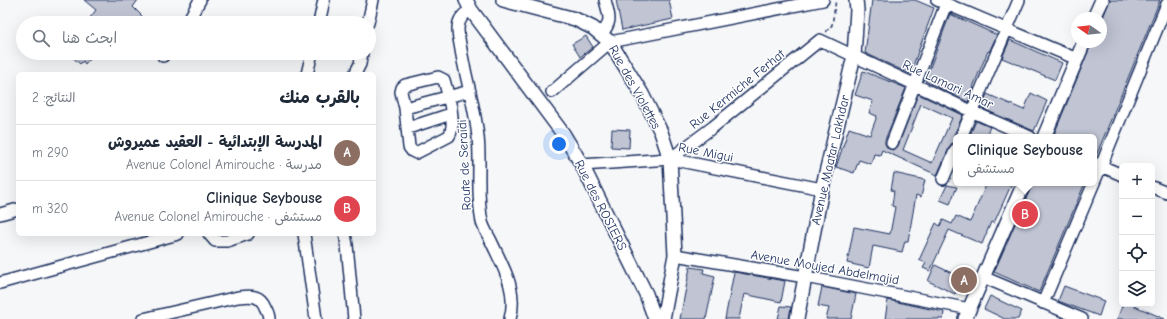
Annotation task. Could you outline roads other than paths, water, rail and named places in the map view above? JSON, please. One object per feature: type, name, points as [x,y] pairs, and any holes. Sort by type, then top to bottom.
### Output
[{"type":"main road","name":"Rue des Violettes","points":[[503,0],[575,19],[593,28],[605,38],[642,94],[661,132],[670,159],[675,255],[663,319]]},
{"type":"main road","name":"Avenue Maatar Lakhdar","points":[[797,319],[822,189],[854,56],[857,10],[856,0]]},
{"type":"main road","points":[[1097,12],[1102,0]]},
{"type":"main road","name":"Rue des ROSIERS","points":[[468,5],[564,135],[582,165],[646,294],[655,319]]},
{"type":"main road","points":[[1045,134],[1082,48]]},
{"type":"main road","points":[[968,314],[1023,186]]},
{"type":"street","points":[[192,16],[200,0]]},
{"type":"street","points":[[321,16],[324,0]]},
{"type":"street","points":[[370,16],[373,0]]},
{"type":"street","points":[[552,92],[605,38],[609,22],[605,0]]},
{"type":"street","points":[[605,38],[823,0]]},
{"type":"street","points":[[962,134],[1019,0]]},
{"type":"street","points":[[892,143],[914,85],[942,2],[1077,59]]},
{"type":"street","points":[[1119,174],[1098,165],[1167,4]]},
{"type":"street","name":"Route de Seraïdi","points":[[468,5],[461,18],[458,30],[464,66],[475,112],[480,162],[479,202],[483,224],[512,288],[513,300],[510,319]]},
{"type":"street","name":"Rue Lamari Amar","points":[[820,40],[971,112],[1023,134]]},
{"type":"street","name":"Rue Kermiche Ferhat","points":[[670,159],[713,128],[820,40]]},
{"type":"street","points":[[307,72],[310,60]]},
{"type":"street","points":[[356,72],[361,60]]},
{"type":"street","points":[[438,77],[444,80],[449,96],[452,128],[449,136],[416,153],[412,151],[409,147],[408,128],[401,92],[402,88],[405,85],[438,77]]},
{"type":"street","points":[[405,108],[470,91]]},
{"type":"street","points":[[408,128],[451,114]]},
{"type":"street","points":[[943,179],[953,156]]},
{"type":"street","name":"Rue Migui","points":[[582,165],[670,159],[822,189]]},
{"type":"street","points":[[1043,303],[1090,186]]},
{"type":"street","points":[[1155,188],[1167,193]]},
{"type":"street","points":[[0,214],[16,210]]},
{"type":"street","points":[[0,283],[171,236]]},
{"type":"street","points":[[211,236],[215,241],[227,241],[242,236]]},
{"type":"street","points":[[304,236],[316,319]]},
{"type":"street","points":[[345,236],[354,319]]},
{"type":"street","name":"Avenue Moujed Abdelmajid","points":[[675,255],[805,277],[968,314]]},
{"type":"street","points":[[984,277],[1082,319]]},
{"type":"street","points":[[143,319],[191,313],[238,297],[253,296],[263,301],[269,314],[269,319]]},
{"type":"place","name":"Clinique Seybouse","points":[[1025,214]]},
{"type":"place","name":"المدرسة الإبتدائية - العقيد عميروش","points":[[964,280]]}]
